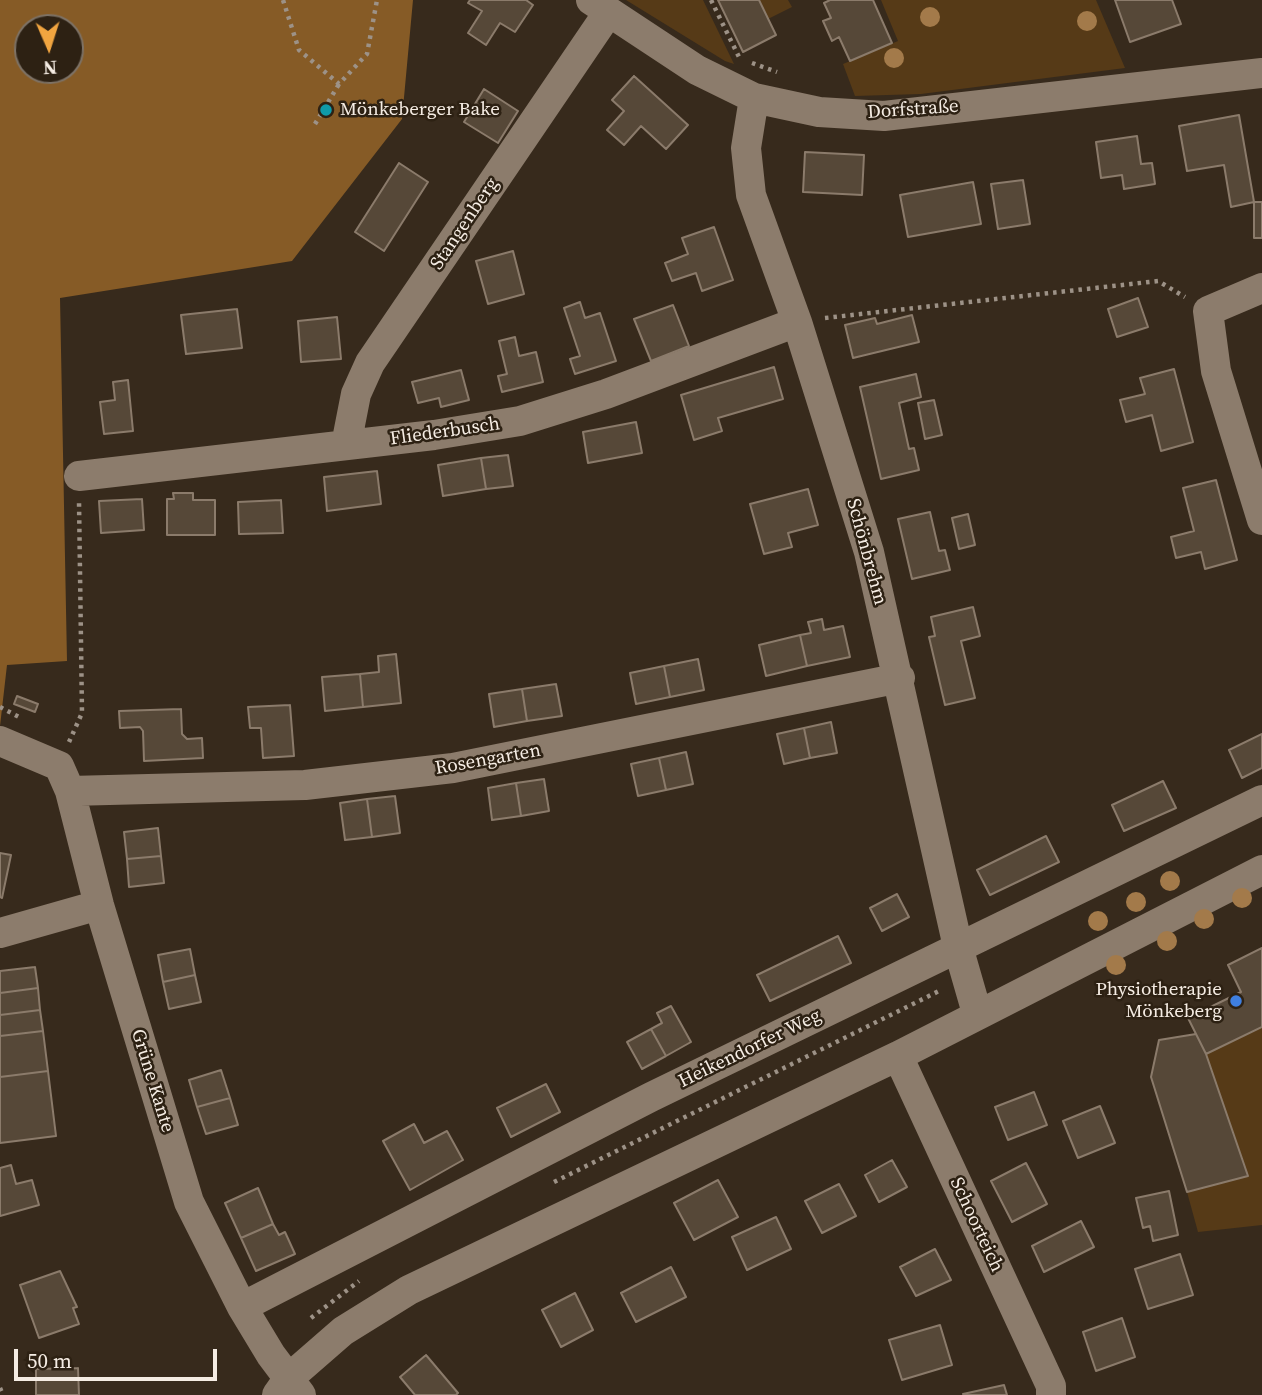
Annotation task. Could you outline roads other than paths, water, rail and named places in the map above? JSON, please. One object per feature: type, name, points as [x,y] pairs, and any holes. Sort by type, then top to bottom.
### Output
[{"type":"street","name":"Dorfstraße","points":[[599,6],[697,70],[754,98],[819,112],[884,116],[1262,73]]},
{"type":"street","name":"Stangenberg","points":[[346,445],[356,394],[370,363],[599,6]]},
{"type":"street","name":"Schönbrehm","points":[[754,98],[746,149],[751,195],[797,322],[869,551],[872,573],[900,678],[958,947],[977,1013]]},
{"type":"street","points":[[1262,288],[1208,311],[1216,371],[1262,520]]},
{"type":"street","name":"Fliederbusch","points":[[79,476],[346,445],[520,421],[606,394],[797,322]]},
{"type":"street","name":"Rosengarten","points":[[64,779],[305,785],[453,768],[900,678]]},
{"type":"street","points":[[0,741],[64,779]]},
{"type":"street","name":"Grüne Kante","points":[[64,779],[99,905],[189,1202],[242,1307],[289,1389]]},
{"type":"street","name":"Heikendorfer Weg","points":[[242,1307],[651,1097],[1262,800]]},
{"type":"street","points":[[289,1389],[344,1331],[409,1290],[898,1056],[977,1013],[1262,870]]},
{"type":"street","points":[[0,933],[99,905]]},
{"type":"street","name":"Schoorteich","points":[[898,1056],[1051,1386],[1051,1395]]},
{"type":"place","name":"Mönkeberger Bake","points":[[326,110]]},
{"type":"place","name":"Physiotherapie Mönkeberg","points":[[1236,1001]]}]
